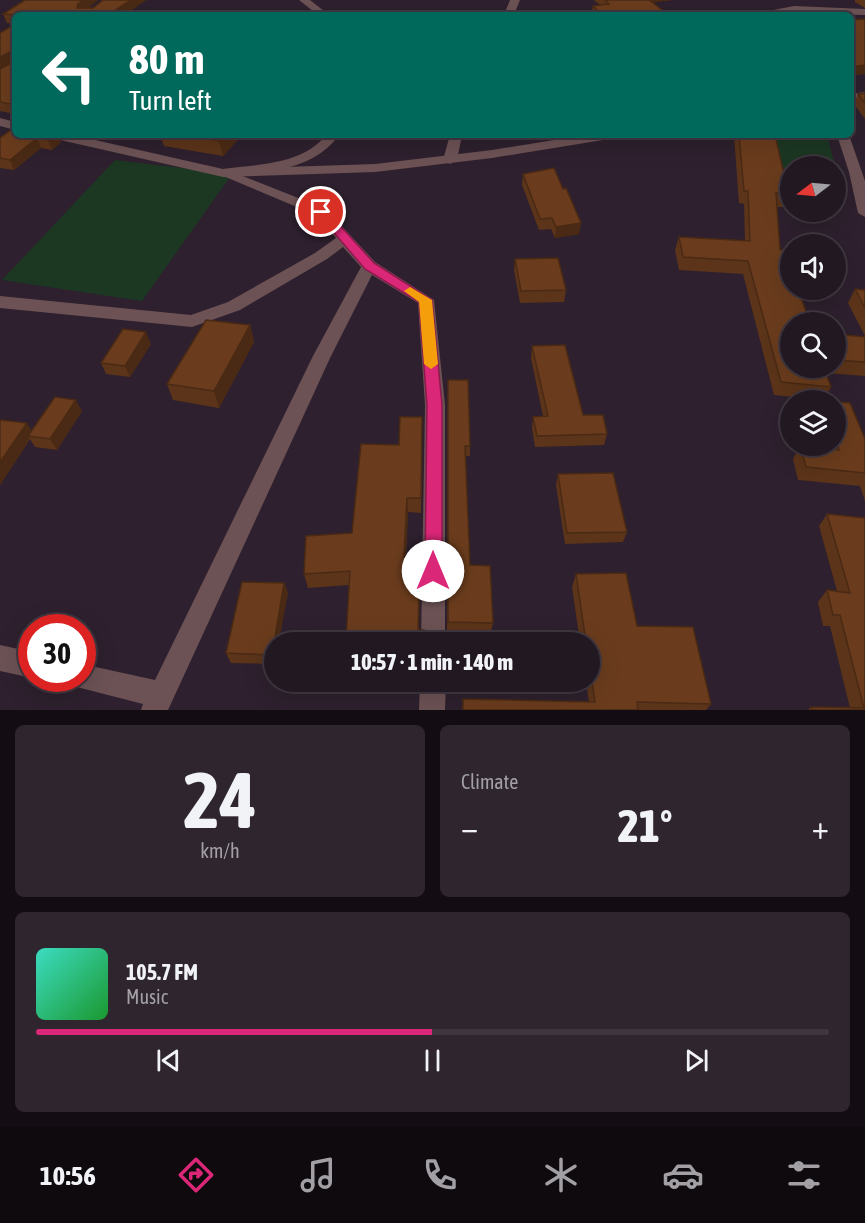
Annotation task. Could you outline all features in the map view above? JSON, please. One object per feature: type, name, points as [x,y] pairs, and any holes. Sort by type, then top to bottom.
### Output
[{"type":"street","points":[[304,0],[320,12]]},
{"type":"street","points":[[772,12],[794,9],[865,12]]},
{"type":"street","points":[[69,138],[223,173],[321,212],[369,266],[426,300],[435,405],[433,632]]},
{"type":"street","points":[[223,173],[289,165],[327,146],[331,138]]},
{"type":"street","points":[[450,160],[455,138]]},
{"type":"street","points":[[223,173],[375,168],[450,160],[590,138]]},
{"type":"street","points":[[844,138],[860,172],[865,213]]},
{"type":"street","points":[[0,302],[192,321],[234,306],[321,256],[345,238]]},
{"type":"street","points":[[96,682],[158,702],[322,356],[369,266]]},
{"type":"street","points":[[0,658],[18,662]]},
{"type":"street","points":[[432,692],[432,710]]},
{"type":"green space","points":[[773,138],[828,138],[832,156],[780,156],[780,171]]},
{"type":"green space","points":[[115,160],[232,174],[142,301],[2,280]]},
{"type":"building","points":[[25,0],[84,0],[78,4],[77,8],[93,8],[103,0],[131,0],[113,12],[12,12],[12,15],[3,14]]},
{"type":"building","points":[[605,0],[649,0],[665,12],[599,12],[593,6],[609,4]]},
{"type":"building","points":[[865,19],[865,65],[854,66],[854,20]]},
{"type":"building","points":[[12,26],[12,51],[0,57],[0,33]]},
{"type":"building","points":[[12,63],[12,104],[0,102],[0,69]]},
{"type":"building","points":[[865,93],[865,103],[858,94]]},
{"type":"building","points":[[12,129],[12,138],[37,138],[10,160],[0,158],[0,138]]},
{"type":"building","points":[[202,138],[222,138],[219,141]]},
{"type":"building","points":[[739,138],[776,138],[780,156],[780,194],[776,193],[780,250],[780,300],[802,300],[806,312],[780,312],[780,378],[828,378],[831,387],[781,382],[748,261],[683,257],[679,237],[750,241],[748,191],[744,191]]},
{"type":"building","points":[[554,168],[563,189],[566,188],[581,223],[556,227],[552,218],[540,219],[523,174]]},
{"type":"building","points":[[558,258],[566,290],[521,291],[515,259]]},
{"type":"building","points":[[855,289],[865,290],[865,308]]},
{"type":"building","points":[[206,320],[250,325],[214,391],[167,384]]},
{"type":"building","points":[[123,329],[146,332],[125,366],[101,363]]},
{"type":"building","points":[[846,335],[865,337],[865,362],[846,361]]},
{"type":"building","points":[[565,345],[583,415],[603,415],[607,434],[537,436],[533,417],[548,416],[532,346]]},
{"type":"building","points":[[448,380],[468,380],[470,446],[465,446],[470,565],[490,566],[493,623],[448,622]]},
{"type":"building","points":[[55,397],[76,400],[50,439],[28,436]]},
{"type":"building","points":[[846,403],[850,403],[865,439],[865,473],[806,467],[803,456],[846,456]]},
{"type":"building","points":[[400,417],[422,417],[421,498],[407,498],[404,557],[420,557],[418,629],[428,632],[346,632],[350,571],[304,574],[306,536],[352,533],[361,444],[399,445]]},
{"type":"building","points":[[0,420],[27,423],[0,462]]},
{"type":"building","points":[[613,473],[627,532],[567,533],[558,474]]},
{"type":"building","points":[[827,514],[865,518],[865,710],[812,710],[811,707],[864,708],[840,615],[833,615],[827,590],[850,593]]},
{"type":"building","points":[[626,573],[637,626],[693,627],[711,704],[637,702],[638,710],[463,710],[463,699],[595,702],[594,692],[600,692],[600,632],[585,632],[576,574]]},
{"type":"building","points":[[242,582],[284,583],[276,632],[264,632],[264,655],[226,653]]},
{"type":"slow traffic","points":[[410,291],[426,300],[431,364]]},
{"type":"route","points":[[321,212],[369,266],[426,300],[435,405],[433,571]]}]
